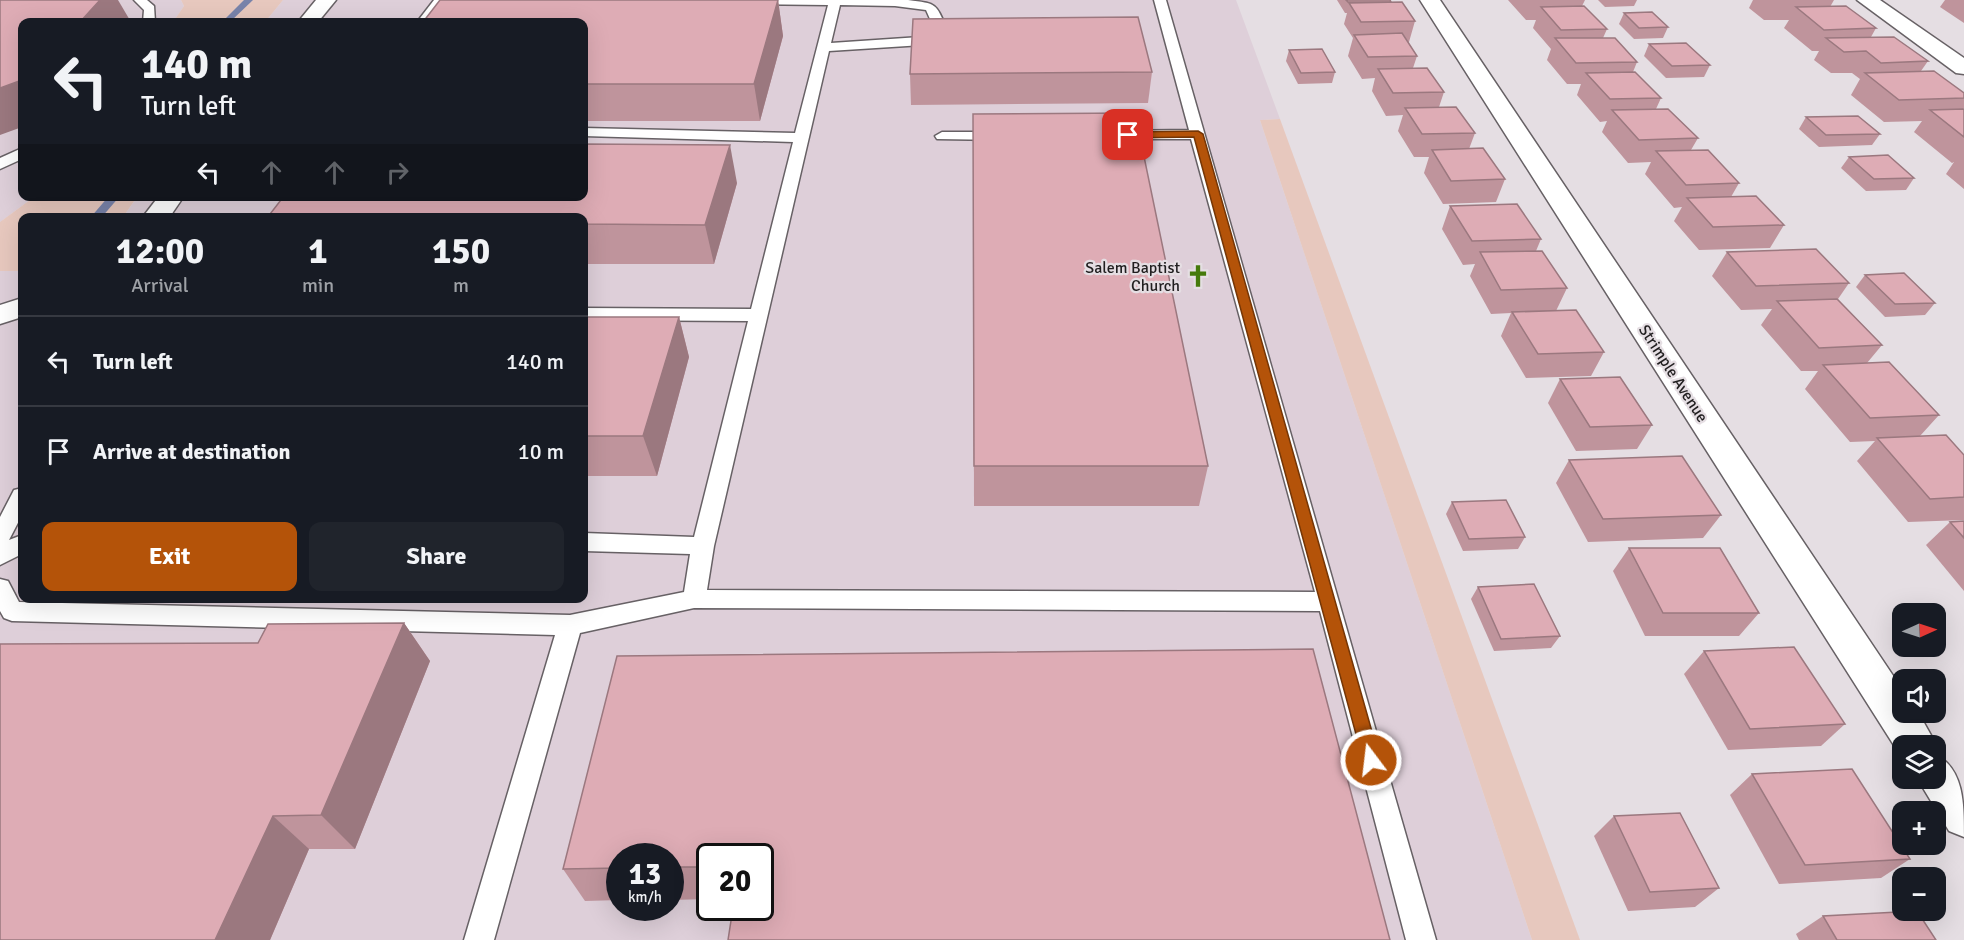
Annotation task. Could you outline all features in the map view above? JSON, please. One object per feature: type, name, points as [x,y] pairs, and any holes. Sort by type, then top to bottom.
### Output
[{"type":"street","points":[[311,18],[326,0]]},
{"type":"street","name":"Strimple Avenue","points":[[1430,0],[1910,735]]},
{"type":"street","points":[[1867,0],[1964,68]]},
{"type":"street","points":[[159,213],[168,201]]},
{"type":"street","points":[[0,315],[18,308]]},
{"type":"street","points":[[1946,789],[1964,817]]},
{"type":"lane","points":[[140,0],[150,9],[150,18]]},
{"type":"lane","points":[[426,18],[440,0]]},
{"type":"lane","points":[[748,0],[895,2],[932,7],[941,29],[923,41],[823,47]]},
{"type":"lane","points":[[694,599],[703,546],[834,0]]},
{"type":"lane","points":[[1160,0],[1421,940]]},
{"type":"lane","points":[[588,132],[801,138]]},
{"type":"lane","points":[[1093,135],[1198,134]]},
{"type":"lane","points":[[942,136],[1012,136]]},
{"type":"lane","points":[[0,164],[18,155]]},
{"type":"lane","points":[[588,314],[759,315]]},
{"type":"lane","points":[[0,537],[18,503]]},
{"type":"lane","points":[[588,542],[703,546]]},
{"type":"lane","points":[[0,555],[18,546]]},
{"type":"lane","points":[[0,588],[12,611],[570,625],[694,599],[1329,602]]},
{"type":"lane","points":[[479,940],[570,625]]},
{"type":"shaded area","points":[[0,0],[181,0],[184,6],[176,18],[18,18],[18,201],[29,201],[0,222]]},
{"type":"shaded area","points":[[181,0],[283,0],[268,18],[176,18],[184,6]]},
{"type":"shaded area","points":[[283,0],[1236,0],[1280,119],[1260,120],[1532,940],[0,940],[0,271],[18,271],[18,603],[588,603],[588,213],[126,213],[134,201],[588,201],[588,18],[268,18]]},
{"type":"shaded area","points":[[1280,119],[1580,940],[1532,940],[1260,120]]},
{"type":"shaded area","points":[[29,201],[134,201],[126,213],[18,213],[18,271],[0,271],[0,222]]},
{"type":"building","points":[[0,0],[100,0],[84,18],[18,18],[18,81],[0,88]]},
{"type":"building","points":[[440,0],[778,0],[754,84],[588,84],[588,18],[426,18]]},
{"type":"building","points":[[1346,0],[1390,0],[1391,2],[1348,2]]},
{"type":"building","points":[[1402,2],[1415,21],[1361,22],[1349,3]]},
{"type":"building","points":[[1584,6],[1607,29],[1561,30],[1541,7]]},
{"type":"building","points":[[1846,6],[1876,28],[1824,30],[1796,7]]},
{"type":"building","points":[[1652,12],[1668,27],[1639,28],[1624,13]]},
{"type":"building","points":[[1138,17],[1152,72],[910,74],[913,19]]},
{"type":"building","points":[[1402,33],[1417,56],[1368,57],[1354,35]]},
{"type":"building","points":[[1894,37],[1928,61],[1881,63],[1866,51],[1844,52],[1826,38]]},
{"type":"building","points":[[1555,38],[1615,38],[1637,62],[1576,63]]},
{"type":"building","points":[[1686,43],[1710,65],[1672,66],[1649,44]]},
{"type":"building","points":[[1322,49],[1335,72],[1301,73],[1289,50]]},
{"type":"building","points":[[1427,68],[1444,92],[1393,93],[1378,69]]},
{"type":"building","points":[[1934,71],[1964,93],[1964,98],[1899,100],[1865,73]]},
{"type":"building","points":[[1635,72],[1661,98],[1610,99],[1586,73]]},
{"type":"building","points":[[1456,107],[1475,133],[1422,134],[1405,108]]},
{"type":"building","points":[[1668,109],[1698,138],[1639,140],[1612,110]]},
{"type":"building","points":[[1964,109],[1964,137],[1930,110]]},
{"type":"building","points":[[1135,113],[1208,466],[974,466],[973,114]]},
{"type":"building","points":[[1858,116],[1880,134],[1826,135],[1806,117]]},
{"type":"building","points":[[588,144],[730,145],[705,225],[588,224],[588,213],[271,213],[280,201],[588,201]]},
{"type":"building","points":[[1483,148],[1505,179],[1451,181],[1432,150]]},
{"type":"building","points":[[1708,150],[1739,183],[1686,185],[1656,151]]},
{"type":"building","points":[[1888,155],[1914,178],[1874,179],[1849,157]]},
{"type":"building","points":[[1756,196],[1784,225],[1713,227],[1687,198]]},
{"type":"building","points":[[1517,204],[1541,239],[1472,241],[1450,206]]},
{"type":"building","points":[[1816,249],[1849,283],[1756,286],[1727,252]]},
{"type":"building","points":[[1542,251],[1567,288],[1501,290],[1480,252]]},
{"type":"building","points":[[1904,273],[1935,303],[1895,304],[1865,275]]},
{"type":"building","points":[[1837,299],[1882,345],[1819,348],[1777,301]]},
{"type":"building","points":[[1576,310],[1604,352],[1538,354],[1512,312]]},
{"type":"building","points":[[588,317],[679,317],[643,436],[588,436]]},
{"type":"building","points":[[1889,362],[1939,415],[1870,418],[1823,365]]},
{"type":"building","points":[[1620,377],[1652,425],[1590,427],[1560,379]]},
{"type":"building","points":[[1946,435],[1964,455],[1964,497],[1930,499],[1877,438]]},
{"type":"building","points":[[1682,456],[1721,515],[1603,519],[1569,460]]},
{"type":"building","points":[[1506,500],[1525,537],[1469,539],[1452,502]]},
{"type":"building","points":[[1964,521],[1964,538],[1950,522]]},
{"type":"building","points":[[1629,548],[1720,548],[1759,613],[1663,613]]},
{"type":"building","points":[[1534,584],[1560,636],[1501,639],[1478,587]]},
{"type":"building","points":[[404,623],[321,815],[273,816],[215,940],[0,940],[0,644],[258,643],[268,624]]},
{"type":"building","points":[[1794,647],[1845,724],[1750,729],[1704,651]]},
{"type":"building","points":[[1313,649],[1390,940],[728,940],[731,921],[774,921],[774,843],[696,843],[696,867],[684,867],[684,843],[606,843],[606,868],[563,869],[617,656]]},
{"type":"building","points":[[1852,769],[1892,831],[1892,855],[1907,855],[1910,859],[1805,865],[1752,774]]},
{"type":"building","points":[[1680,813],[1719,888],[1650,892],[1614,816]]},
{"type":"building","points":[[1892,912],[1892,921],[1924,921],[1936,940],[1837,940],[1823,916]]},
{"type":"waterway","points":[[230,18],[249,0]]},
{"type":"waterway","points":[[100,213],[110,201]]},
{"type":"place","name":"Salem Baptist Church","points":[[1198,276]]},
{"type":"route","points":[[1128,135],[1198,134],[1371,760]]}]
